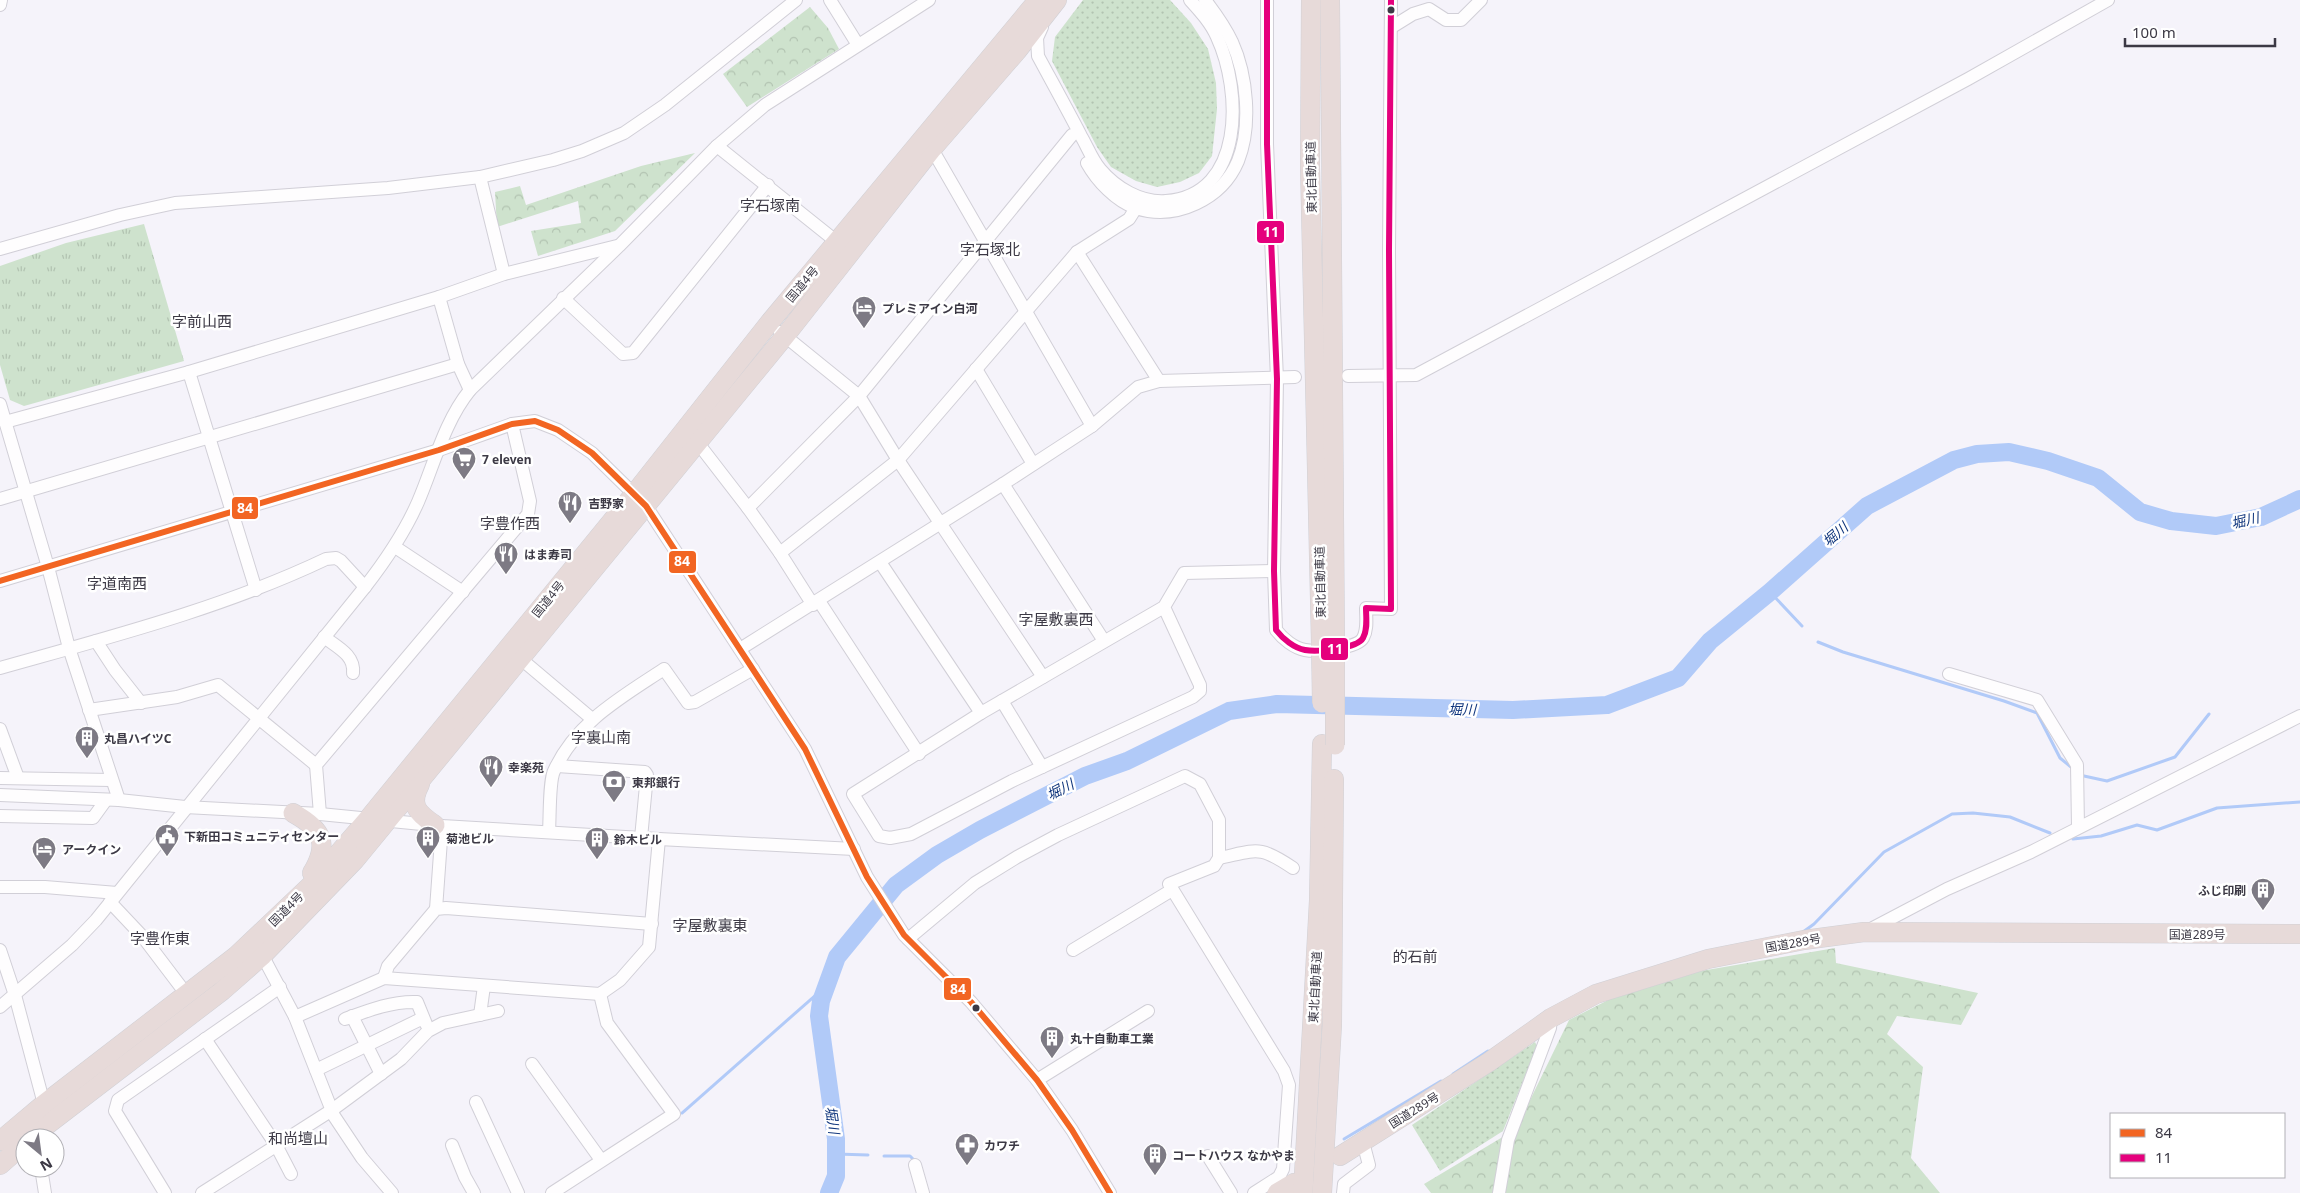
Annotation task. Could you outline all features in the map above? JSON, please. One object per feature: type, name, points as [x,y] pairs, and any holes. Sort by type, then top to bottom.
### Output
[{"type":"highway","name":"国道4号","points":[[0,1141],[44,1104],[187,995],[261,942],[328,889],[421,781],[521,659],[640,500],[685,429],[770,322],[1038,0]]},
{"type":"highway","name":"国道4号","points":[[46,1128],[191,1015],[261,942],[640,500],[698,443],[932,149],[1017,51],[1057,0]]},
{"type":"highway","name":"東北自動車道","points":[[1311,0],[1310,140],[1328,644]]},
{"type":"highway","name":"東北自動車道","points":[[1322,1193],[1332,1025],[1328,644],[1330,0]]},
{"type":"highway","name":"東北自動車道","points":[[1298,1188],[1329,745]]},
{"type":"highway","points":[[421,781],[414,796],[416,807],[423,817],[438,825]]},
{"type":"highway","points":[[261,942],[312,873],[321,857],[323,843],[317,830],[308,821],[293,813]]},
{"type":"highway","name":"国道289号","points":[[1340,1156],[1489,1062],[1551,1018],[1596,994],[1708,959],[1804,940],[1864,932],[2300,934]]},
{"type":"highway","name":"国道4号","points":[[0,1165],[15,1153]]},
{"type":"highway","points":[[1277,1193],[1298,1188]]},
{"type":"street","points":[[0,5],[1,0]]},
{"type":"street","points":[[0,249],[120,215],[175,203],[388,188],[480,176],[553,160],[582,151],[624,133],[665,105],[796,0]]},
{"type":"street","points":[[830,0],[858,45]]},
{"type":"street","points":[[0,1007],[72,945],[113,898],[396,547],[418,503],[456,408],[470,390],[563,298],[619,246],[717,146],[765,106],[929,0]]},
{"type":"street","points":[[1064,0],[1042,28],[1037,38],[1038,56],[1099,168],[1115,183],[1134,195],[1145,200],[1161,201],[1179,200],[1202,188],[1213,178],[1223,164],[1230,143],[1232,107],[1226,62],[1217,36],[1190,0]]},
{"type":"street","points":[[1017,51],[1028,51],[1097,180],[1116,196],[1136,208],[1168,212],[1185,208],[1204,200],[1223,183],[1237,162],[1242,146],[1245,111],[1240,64],[1232,42],[1205,0]]},
{"type":"street","points":[[1267,0],[1267,144],[1277,379],[1274,571],[1276,630],[1283,638],[1305,650],[1349,648],[1362,640],[1367,628],[1366,608],[1391,609],[1391,0]]},
{"type":"street","points":[[1392,27],[1413,14],[1429,9],[1446,20],[1461,20],[1481,0]]},
{"type":"street","points":[[1348,376],[1416,376],[1968,79],[2108,0]]},
{"type":"street","points":[[748,508],[859,396],[1072,135]]},
{"type":"street","points":[[717,146],[837,242]]},
{"type":"street","points":[[932,149],[1092,426]]},
{"type":"street","points":[[480,176],[504,274]]},
{"type":"street","points":[[563,298],[622,354],[633,353],[768,185]]},
{"type":"street","points":[[780,553],[898,460],[1077,252],[1129,219],[1136,208]]},
{"type":"street","points":[[5,422],[189,372],[439,297],[504,274],[619,246]]},
{"type":"street","points":[[1077,252],[1159,381]]},
{"type":"street","points":[[439,297],[458,364],[470,390]]},
{"type":"street","points":[[770,322],[784,336],[859,396],[898,460],[1043,677]]},
{"type":"street","points":[[0,499],[458,364]]},
{"type":"street","points":[[976,369],[1034,464]]},
{"type":"street","points":[[189,372],[256,590]]},
{"type":"street","points":[[740,649],[816,603],[1092,426],[1138,387],[1159,381],[1294,377]]},
{"type":"street","points":[[0,404],[48,567],[69,648],[111,780],[113,800]]},
{"type":"street","points":[[0,581],[439,450],[512,424],[535,421],[558,430],[592,453],[640,500],[805,749],[867,877],[906,937],[971,1002],[1037,1080],[1072,1130],[1110,1193]]},
{"type":"street","points":[[320,814],[316,765],[528,514],[530,502],[512,424]]},
{"type":"street","points":[[685,429],[748,508],[816,603],[919,754]]},
{"type":"street","points":[[1003,484],[1104,641]]},
{"type":"street","points":[[396,547],[463,592]]},
{"type":"street","points":[[0,668],[96,641],[256,590],[326,559],[336,558],[365,587]]},
{"type":"street","points":[[880,562],[981,713]]},
{"type":"street","points":[[1164,607],[1200,685],[1200,691],[1192,697],[1042,767],[911,834],[890,838],[879,836],[853,794],[981,713],[1164,607],[1184,573],[1274,571]]},
{"type":"street","points":[[324,636],[350,658],[354,665],[353,673]]},
{"type":"street","points":[[96,641],[115,670],[141,703]]},
{"type":"street","points":[[521,659],[591,718]]},
{"type":"street","points":[[548,832],[553,772],[568,747],[591,718],[664,669],[688,703],[695,702],[753,669]]},
{"type":"street","points":[[1949,674],[2036,700],[2077,765],[2078,827]]},
{"type":"street","points":[[89,710],[177,697],[218,685],[316,765]]},
{"type":"street","points":[[1002,701],[1042,767]]},
{"type":"street","points":[[1864,932],[1947,889],[2031,852],[2300,716]]},
{"type":"street","points":[[0,729],[18,778]]},
{"type":"street","points":[[557,766],[645,772],[647,775],[641,838]]},
{"type":"street","points":[[906,937],[975,883],[1058,835],[1185,776],[1200,784],[1219,820],[1219,858],[1214,866],[1169,884],[1284,1071],[1288,1085],[1283,1169],[1279,1177],[1254,1193]]},
{"type":"street","points":[[0,778],[111,780]]},
{"type":"street","points":[[0,795],[113,800],[185,807],[320,814],[438,825],[659,840],[854,849]]},
{"type":"street","points":[[0,816],[94,818],[113,800]]},
{"type":"street","points":[[384,978],[388,966],[436,909],[438,825]]},
{"type":"street","points":[[295,1017],[384,978],[600,994],[620,980],[635,966],[649,947],[659,840]]},
{"type":"street","points":[[1219,858],[1257,850],[1271,853],[1293,868]]},
{"type":"street","points":[[0,887],[45,887],[113,898],[187,995]]},
{"type":"street","points":[[1073,950],[1172,890]]},
{"type":"street","points":[[436,909],[446,908],[652,924]]},
{"type":"street","points":[[261,942],[344,1134],[392,1193]]},
{"type":"street","points":[[0,950],[16,995],[44,1104]]},
{"type":"street","points":[[480,1015],[484,986]]},
{"type":"street","points":[[164,1193],[116,1111],[118,1100],[280,988]]},
{"type":"street","points":[[552,1193],[674,1114],[608,1023],[600,994]]},
{"type":"street","points":[[381,1074],[349,1017],[404,1001],[417,1002],[428,1031]]},
{"type":"street","points":[[202,1193],[332,1110],[401,1059],[428,1031],[443,1023],[498,1011]]},
{"type":"street","points":[[1037,1080],[1148,1011]]},
{"type":"street","points":[[316,1070],[423,1018]]},
{"type":"street","points":[[1500,1193],[1508,1140],[1550,1028],[1551,1018]]},
{"type":"street","points":[[206,1039],[276,1145],[291,1174]]},
{"type":"street","points":[[532,1064],[601,1160]]},
{"type":"street","points":[[476,1102],[518,1193]]},
{"type":"street","points":[[1343,1193],[1344,1184],[1369,1165],[1363,1142]]},
{"type":"street","points":[[452,1145],[465,1177],[474,1193]]},
{"type":"street","points":[[1208,1156],[1231,1193]]},
{"type":"street","points":[[915,1166],[923,1193]]},
{"type":"street","points":[[43,1178],[45,1193]]},
{"type":"green space","points":[[1083,0],[1170,0],[1191,23],[1208,49],[1216,83],[1217,109],[1212,156],[1199,173],[1180,182],[1157,187],[1136,181],[1111,167],[1097,147],[1052,61],[1055,37]]},
{"type":"green space","points":[[810,7],[828,28],[839,49],[747,107],[723,74]]},
{"type":"green space","points":[[695,153],[615,231],[538,256],[531,231],[581,223],[578,201],[497,227],[495,192],[520,186],[526,205],[641,166]]},
{"type":"green space","points":[[144,224],[184,361],[24,406],[10,400],[0,365],[0,266],[66,243]]},
{"type":"green space","points":[[1835,948],[1836,963],[1978,993],[1961,1025],[1897,1016],[1887,1034],[1923,1067],[1911,1158],[1940,1193],[1431,1193],[1424,1184],[1516,1129],[1569,1020],[1612,998],[1695,972]]},
{"type":"green space","points":[[1535,1042],[1537,1046],[1503,1131],[1440,1171],[1412,1125]]},
{"type":"waterway","name":"堀川","points":[[829,1193],[836,1176],[836,1139],[819,1016],[821,1001],[837,957],[896,885],[937,855],[980,830],[1085,776],[1127,761],[1229,711],[1277,704],[1513,710],[1607,705],[1678,678],[1710,641],[1770,592],[1867,506],[1954,460],[1977,454],[2009,452],[2048,461],[2098,478],[2140,512],[2171,521],[2216,526],[2261,517],[2300,499]]},
{"type":"waterway","points":[[1770,592],[1802,626]]},
{"type":"waterway","points":[[1818,642],[1843,652],[2004,701],[2037,713],[2060,758],[2071,767]]},
{"type":"waterway","points":[[2084,776],[2107,781],[2175,757],[2209,714]]},
{"type":"waterway","points":[[2073,839],[2101,836],[2137,825],[2157,830],[2217,808],[2300,802]]},
{"type":"waterway","points":[[1803,932],[1814,924],[1884,852],[1952,814],[1973,813],[2010,817],[2050,833]]},
{"type":"waterway","points":[[682,1113],[826,986]]},
{"type":"waterway","points":[[1453,1074],[1488,1051]]},
{"type":"waterway","points":[[1344,1139],[1441,1081]]},
{"type":"waterway","points":[[836,1154],[868,1155]]},
{"type":"waterway","points":[[884,1156],[910,1156],[915,1161]]},
{"type":"transit line","name":"11","points":[[1267,0],[1267,144],[1277,379],[1274,571],[1276,630],[1285,640],[1293,645],[1305,650],[1318,651],[1336,649],[1359,642],[1366,631],[1366,608],[1391,609],[1389,250],[1391,0]]},
{"type":"transit line","name":"84","points":[[0,581],[439,450],[512,424],[535,421],[558,430],[592,453],[646,506],[805,749],[867,877],[904,935],[971,1002],[1037,1080],[1072,1130],[1110,1193]]},
{"type":"place","name":"プレミアイン白河","points":[[864,329]]},
{"type":"place","name":"7 eleven","points":[[464,480]]},
{"type":"place","name":"吉野家","points":[[570,524]]},
{"type":"place","name":"はま寿司","points":[[506,575]]},
{"type":"place","name":"丸昌ハイツC","points":[[87,759]]},
{"type":"place","name":"幸楽苑","points":[[491,788]]},
{"type":"place","name":"東邦銀行","points":[[614,803]]},
{"type":"place","name":"下新田コミュニティセンター","points":[[167,857]]},
{"type":"place","name":"菊池ビル","points":[[428,859]]},
{"type":"place","name":"鈴木ビル","points":[[597,860]]},
{"type":"place","name":"アークイン","points":[[44,870]]},
{"type":"place","name":"ふじ印刷","points":[[2263,911]]},
{"type":"place","name":"丸十自動車工業","points":[[1052,1059]]},
{"type":"place","name":"カワチ","points":[[967,1166]]},
{"type":"place","name":"コートハウス なかやま","points":[[1155,1176]]},
{"type":"district","name":"字石塚南","points":[[770,205]]},
{"type":"district","name":"字石塚北","points":[[990,249]]},
{"type":"district","name":"字前山西","points":[[202,321]]},
{"type":"district","name":"字豊作西","points":[[510,523]]},
{"type":"district","name":"字道南西","points":[[117,583]]},
{"type":"district","name":"字屋敷裏西","points":[[1056,619]]},
{"type":"district","name":"字裏山南","points":[[601,737]]},
{"type":"district","name":"字屋敷裏東","points":[[710,925]]},
{"type":"district","name":"字豊作東","points":[[160,938]]},
{"type":"district","name":"的石前","points":[[1415,956]]},
{"type":"district","name":"和尚壇山","points":[[298,1138]]}]
